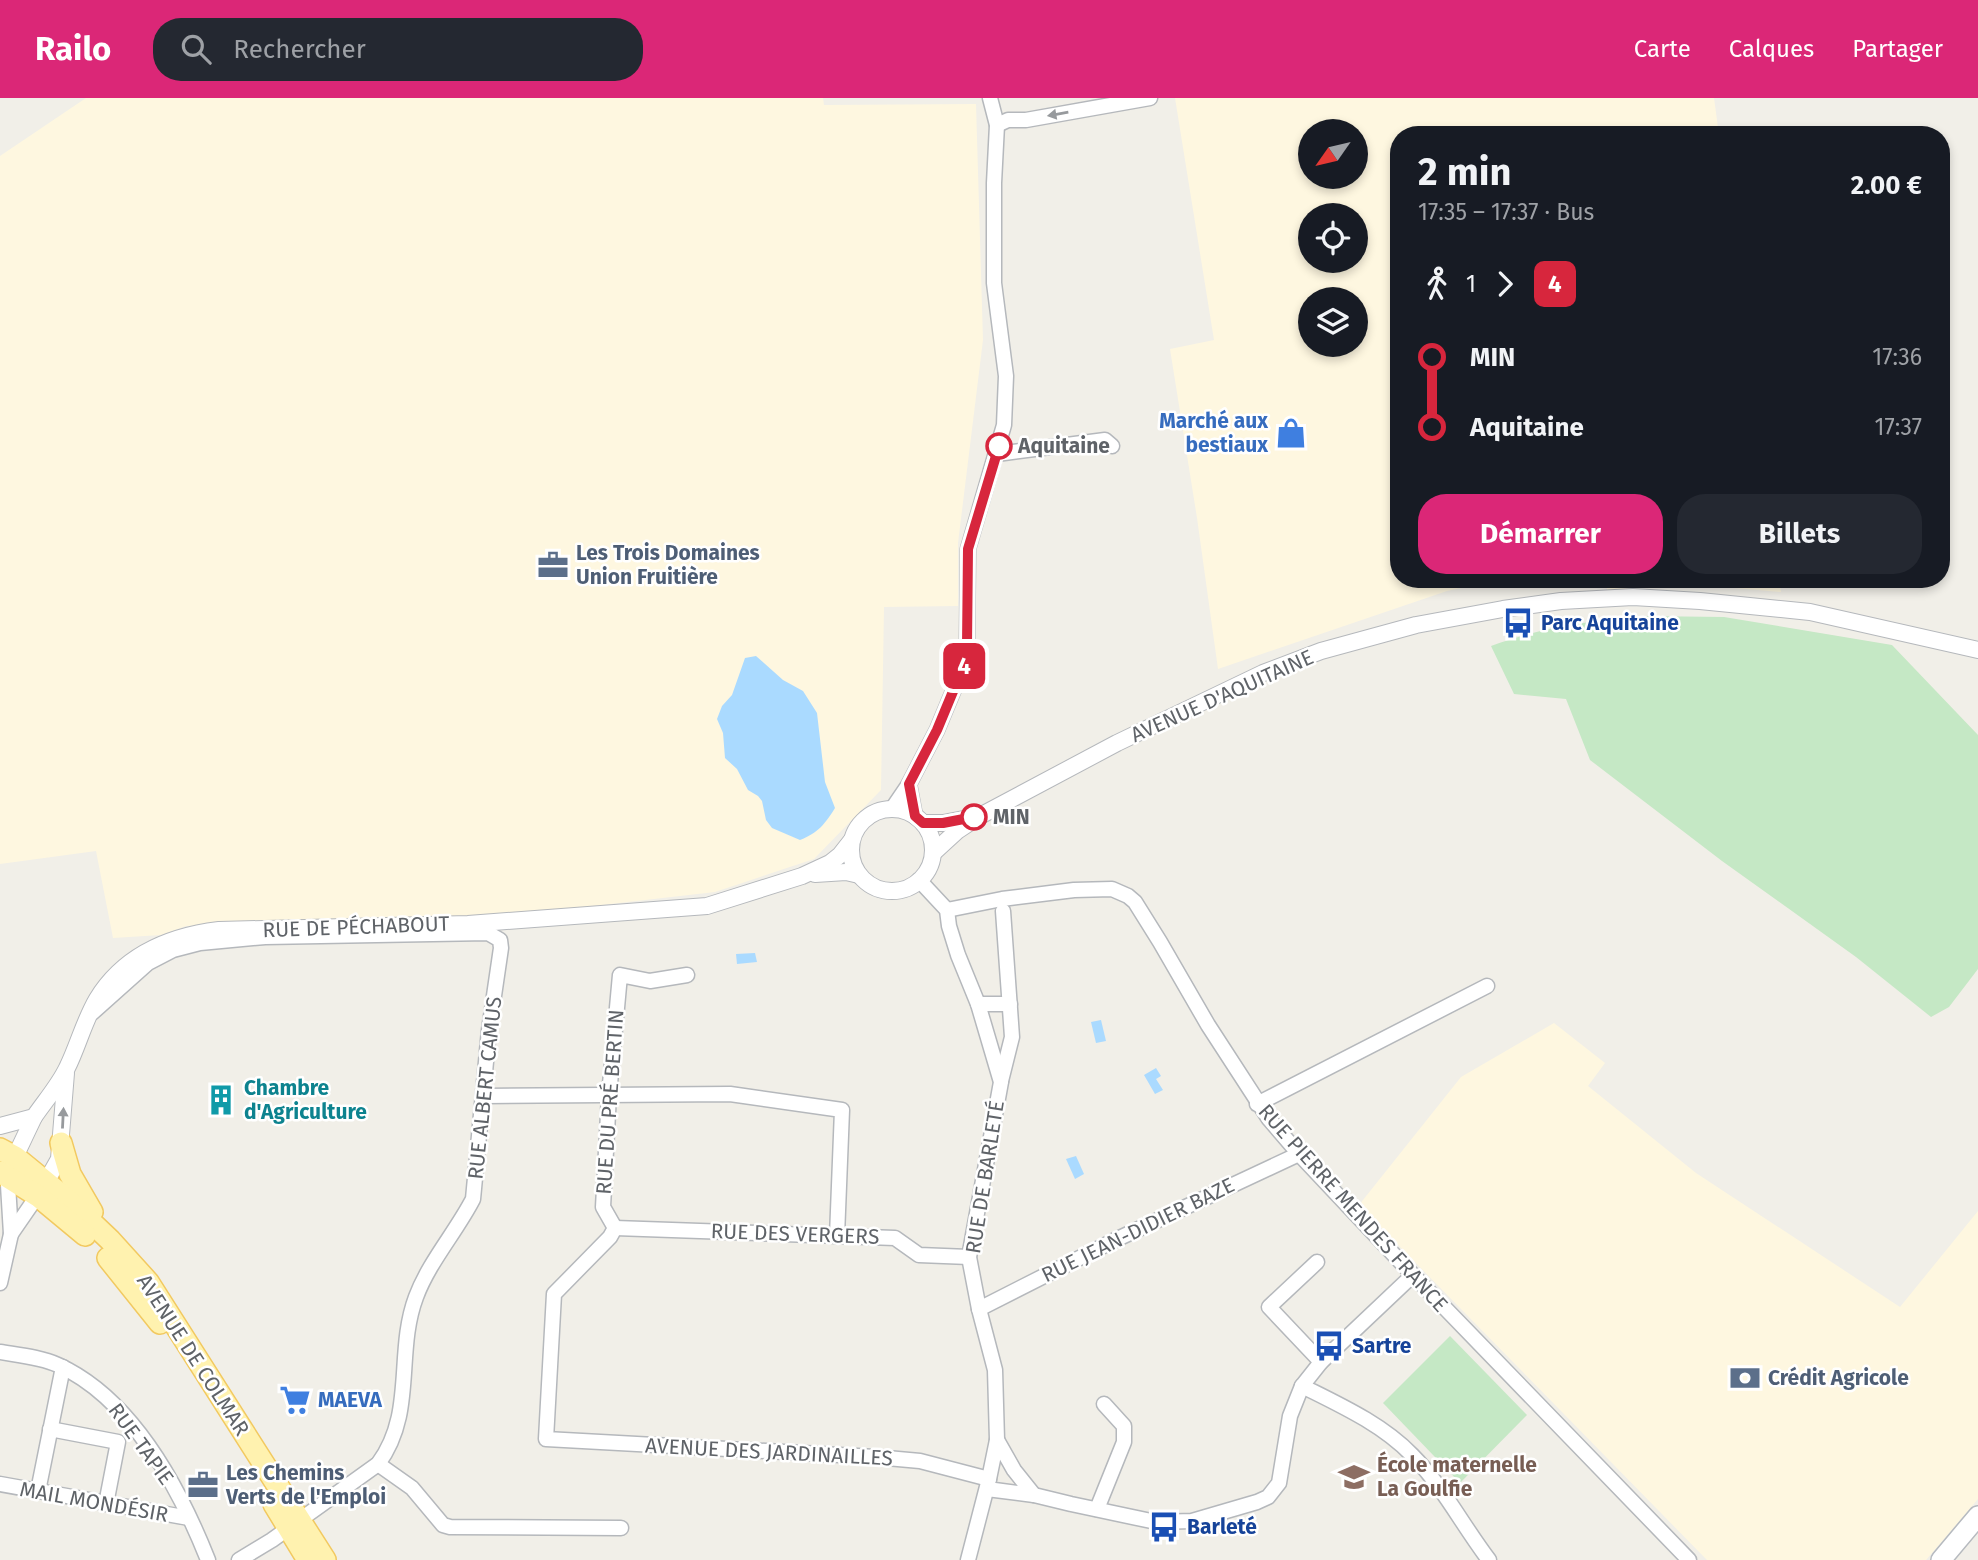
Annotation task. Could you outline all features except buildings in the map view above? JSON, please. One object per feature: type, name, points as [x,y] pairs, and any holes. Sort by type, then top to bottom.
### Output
[{"type":"main road","points":[[61,1143],[70,1174],[110,1240]]},
{"type":"main road","name":"AVENUE DE COLMAR","points":[[6,1164],[46,1196],[110,1240],[148,1282],[298,1520],[307,1560]]},
{"type":"main road","name":"AVENUE DE COLMAR","points":[[46,1196],[117,1268],[150,1310],[325,1560]]},
{"type":"main road","points":[[1941,1560],[1978,1516]]},
{"type":"street","points":[[892,809],[909,784],[937,730],[964,665],[967,645],[968,549],[997,454],[1006,411],[1006,376],[995,283],[996,125],[990,98]]},
{"type":"street","points":[[996,125],[1007,120],[1026,120],[1150,98]]},
{"type":"street","points":[[997,454],[1104,440],[1112,446]]},
{"type":"street","name":"AVENUE D'AQUITAINE","points":[[933,853],[957,831],[978,817],[1118,743],[1263,673],[1321,651],[1416,625],[1561,601],[1633,597],[1810,612],[1978,650]]},
{"type":"street","points":[[909,784],[919,820],[932,842],[933,853],[926,873],[908,888],[894,891],[881,890],[869,884],[859,874],[850,852],[851,841],[863,820],[880,810],[892,809],[905,811],[919,820]]},
{"type":"street","name":"AVENUE D'AQUITAINE","points":[[919,820],[943,823],[978,817]]},
{"type":"street","name":"RUE DE PÉCHABOUT","points":[[6,1164],[66,1071],[97,1000],[122,969],[153,947],[190,934],[219,930],[468,924],[707,906],[803,876],[830,863],[851,841]]},
{"type":"street","name":"RUE DE PÉCHABOUT","points":[[803,876],[846,872],[859,874]]},
{"type":"street","points":[[919,880],[947,909]]},
{"type":"street","name":"RUE PIERRE MENDES FRANCE","points":[[947,909],[1074,890],[1112,889],[1135,902],[1258,1104],[1299,1154],[1689,1560]]},
{"type":"street","name":"RUE DE BARLETÉ","points":[[947,909],[958,955],[978,1004],[1001,1082]]},
{"type":"street","name":"RUE DE BARLETÉ","points":[[968,1560],[997,1440],[995,1370],[969,1257],[1001,1082],[1012,1037],[1003,911]]},
{"type":"street","name":"RUE ALBERT CAMUS","points":[[90,1015],[148,963],[173,950],[200,943],[265,937],[488,933],[500,940],[473,1199],[461,1224],[416,1295],[406,1339],[402,1408],[391,1442],[378,1464],[239,1560]]},
{"type":"street","name":"RUE DU PRÉ BERTIN","points":[[615,1228],[603,1207],[608,1095],[620,975],[650,981],[687,975]]},
{"type":"street","points":[[1258,1104],[1487,986]]},
{"type":"street","points":[[978,1004],[1010,1004]]},
{"type":"street","points":[[24,1218],[42,1208],[59,1159],[66,1071]]},
{"type":"street","points":[[484,1096],[730,1094],[842,1110],[837,1236]]},
{"type":"street","points":[[0,1126],[34,1117]]},
{"type":"street","name":"RUE JEAN-DIDIER BAZE","points":[[979,1308],[1113,1241],[1299,1154]]},
{"type":"street","points":[[0,1283],[11,1234],[6,1164]]},
{"type":"street","points":[[11,1234],[46,1196]]},
{"type":"street","name":"RUE DES VERGERS","points":[[615,1228],[895,1238],[919,1255],[969,1257]]},
{"type":"street","name":"AVENUE DES JARDINAILLES","points":[[615,1228],[606,1242],[554,1294],[546,1439],[920,1461],[988,1484],[1156,1522],[1192,1521],[1245,1507],[1268,1497],[1279,1483],[1290,1416],[1302,1386],[1321,1362],[1413,1275]]},
{"type":"street","points":[[1317,1262],[1269,1307],[1321,1362]]},
{"type":"street","name":"RUE TAPIE","points":[[0,1352],[55,1363],[88,1380],[112,1401],[166,1473],[208,1560]]},
{"type":"street","points":[[38,1492],[63,1367]]},
{"type":"street","points":[[1302,1386],[1367,1420],[1396,1440],[1413,1456],[1489,1560]]},
{"type":"street","points":[[1097,1509],[1124,1442],[1124,1426],[1104,1404]]},
{"type":"street","points":[[50,1429],[118,1442],[106,1504]]},
{"type":"street","points":[[997,1440],[1014,1470],[1034,1495]]},
{"type":"street","points":[[378,1464],[412,1488],[443,1525],[450,1527],[621,1528]]},
{"type":"street","name":"MAIL MONDÉSIR","points":[[0,1485],[189,1518]]},
{"type":"shaded area","points":[[86,98],[823,98],[824,105],[976,104],[983,340],[958,543],[958,606],[884,607],[881,790],[814,859],[715,892],[497,917],[186,926],[161,935],[113,938],[96,851],[0,864],[0,156]]},
{"type":"shaded area","name":"Marché aux bestiaux","points":[[1175,98],[1714,98],[1718,126],[1390,126],[1390,588],[1461,588],[1218,669],[1170,349],[1214,340]]},
{"type":"shaded area","points":[[1607,588],[1644,588],[1607,590]]},
{"type":"shaded area","points":[[1735,588],[1780,588],[1781,592]]},
{"type":"shaded area","points":[[1554,1023],[1605,1063],[1588,1086],[1696,1173],[1900,1307],[1978,1211],[1978,1499],[1926,1560],[1707,1560],[1359,1205],[1461,1077]]},
{"type":"green space","points":[[1643,616],[1724,617],[1892,645],[1978,735],[1978,969],[1949,1007],[1931,1017],[1856,957],[1722,861],[1590,760],[1566,699],[1514,694],[1491,646],[1548,629]]},
{"type":"green space","points":[[1450,1336],[1527,1415],[1460,1483],[1383,1403]]},
{"type":"water","points":[[756,656],[783,680],[803,691],[817,713],[825,782],[835,808],[820,827],[800,840],[772,828],[766,820],[762,801],[748,790],[737,769],[725,758],[723,733],[717,719],[722,706],[732,695],[745,658]]},
{"type":"water","points":[[755,953],[757,962],[737,964],[736,954]]},
{"type":"water","points":[[1101,1020],[1106,1041],[1096,1043],[1091,1022]]},
{"type":"water","points":[[1156,1068],[1161,1076],[1156,1079],[1163,1090],[1155,1094],[1144,1075]]},
{"type":"water","points":[[1076,1156],[1084,1174],[1075,1179],[1066,1159]]},
{"type":"bus line","name":"4","points":[[974,817],[943,823],[923,823],[915,816],[909,784],[937,730],[964,665],[969,590],[968,549],[999,446]]},
{"type":"place","name":"Marché aux bestiaux","points":[[1291,433]]},
{"type":"place","name":"Aquitaine","points":[[999,446]]},
{"type":"place","name":"Les Trois Domaines Union Fruitière","points":[[553,565]]},
{"type":"place","name":"Parc Aquitaine","points":[[1518,623]]},
{"type":"place","name":"MIN","points":[[974,817]]},
{"type":"place","name":"Chambre d'Agriculture","points":[[221,1100]]},
{"type":"place","name":"Sartre","points":[[1329,1346]]},
{"type":"place","name":"Crédit Agricole","points":[[1745,1378]]},
{"type":"place","name":"MAEVA","points":[[295,1400]]},
{"type":"place","name":"École maternelle La Goulfie","points":[[1354,1477]]},
{"type":"place","name":"Les Chemins Verts de l'Emploi","points":[[203,1485]]},
{"type":"place","name":"Barleté","points":[[1164,1527]]}]
